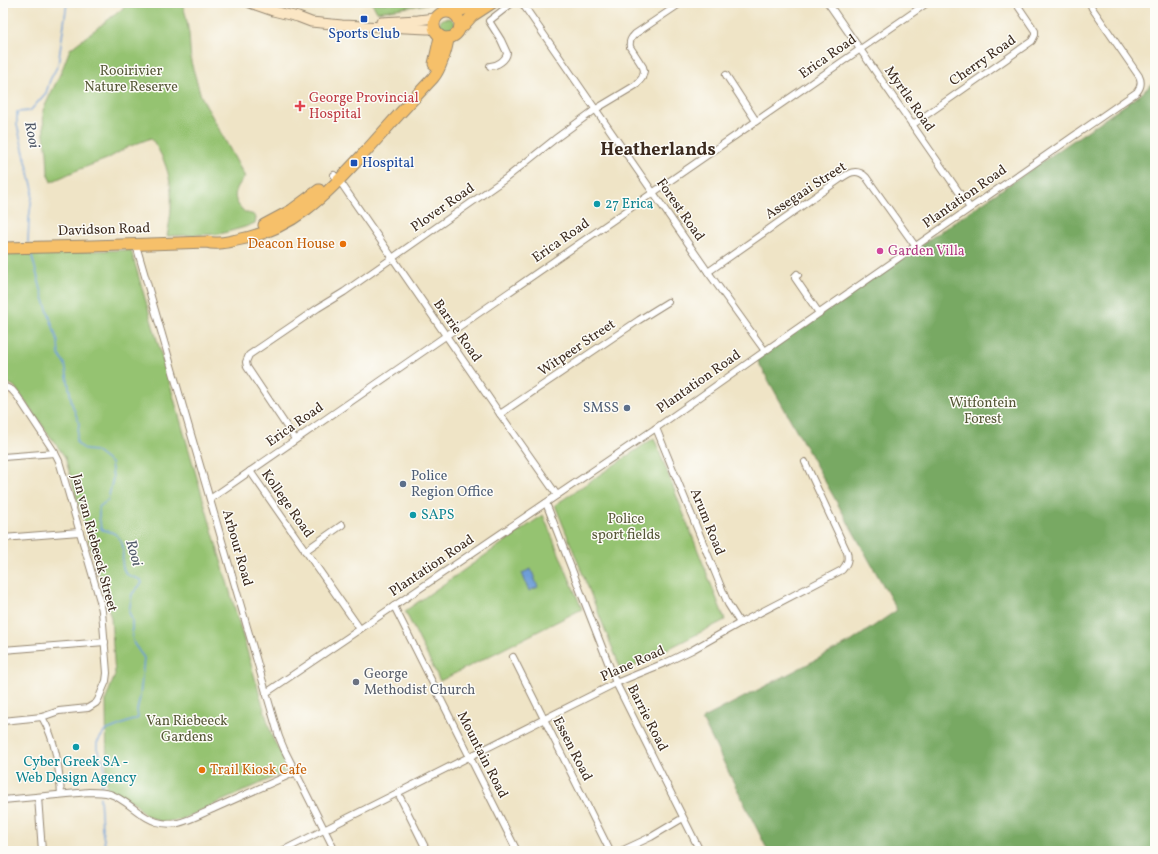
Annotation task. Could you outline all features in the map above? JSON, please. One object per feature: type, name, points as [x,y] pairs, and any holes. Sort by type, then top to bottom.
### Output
[{"type":"highway","points":[[479,3],[453,13],[443,12],[438,14],[439,30],[453,37],[457,34],[460,27],[463,26],[472,16],[492,3]]},
{"type":"highway","points":[[453,13],[458,19],[460,27]]},
{"type":"highway","name":"Davidson Road","points":[[3,248],[215,243],[234,241],[253,236],[290,220],[311,207],[323,196],[336,178],[435,75],[440,68],[447,48],[439,30]]},
{"type":"street","points":[[250,3],[273,12],[298,17],[311,22],[439,30]]},
{"type":"street","points":[[490,66],[494,66],[505,59],[507,53],[489,21],[512,3]]},
{"type":"street","name":"Forest Road","points":[[522,3],[708,272],[765,351]]},
{"type":"street","name":"Plover Road","points":[[296,439],[249,371],[246,364],[251,353],[393,258],[505,178],[596,109],[630,89],[640,81],[644,71],[630,47],[631,39],[635,34],[681,3]]},
{"type":"street","name":"Myrtle Road","points":[[828,3],[970,208]]},
{"type":"street","name":"Erica Road","points":[[210,499],[926,3]]},
{"type":"street","name":"Cherry Road","points":[[912,125],[1032,41],[1035,31],[1016,3]]},
{"type":"street","name":"Plantation Road","points":[[266,693],[656,428],[1133,95],[1141,85],[1139,76],[1090,3]]},
{"type":"street","points":[[726,75],[756,121]]},
{"type":"street","name":"Assegaai Street","points":[[708,272],[833,184],[850,173],[856,172],[862,174],[866,178],[916,247]]},
{"type":"street","name":"Barrie Road","points":[[336,178],[558,495]]},
{"type":"street","name":"Arbour Road","points":[[136,245],[279,737],[335,851]]},
{"type":"street","points":[[798,275],[797,274],[795,278],[819,313]]},
{"type":"street","name":"Witpeer Street","points":[[500,414],[638,320],[668,302]]},
{"type":"street","name":"Jan van Riebeeck Street","points":[[6,387],[18,397],[55,452],[59,461],[102,611],[107,673],[106,681],[100,696],[96,703],[88,708],[59,711],[42,717]]},
{"type":"street","name":"Arum Road","points":[[656,428],[728,604],[740,623]]},
{"type":"street","points":[[3,457],[55,452]]},
{"type":"street","name":"Plane Road","points":[[282,851],[616,683],[692,650],[838,572],[846,566],[848,562],[847,552],[805,462]]},
{"type":"street","name":"Kollege Road","points":[[250,472],[360,629]]},
{"type":"street","name":"Barrie Road","points":[[546,503],[616,683],[700,851]]},
{"type":"street","name":"Kollege Road","points":[[305,551],[342,525]]},
{"type":"street","points":[[3,538],[79,532]]},
{"type":"street","name":"Mountain Road","points":[[394,606],[517,851]]},
{"type":"street","points":[[3,650],[105,642]]},
{"type":"street","name":"Essen Road","points":[[513,657],[610,851]]},
{"type":"street","points":[[3,720],[42,717],[48,726],[56,752],[61,794]]},
{"type":"street","points":[[3,800],[89,792],[108,794],[118,798],[150,820],[161,823],[178,823],[237,799],[296,772]]},
{"type":"street","points":[[398,793],[427,851]]},
{"type":"street","points":[[38,797],[42,851]]},
{"type":"street","points":[[621,851],[651,837],[683,818]]},
{"type":"green space","name":"Rooirivier Nature Reserve","points":[[130,3],[182,3],[189,34],[191,62],[201,96],[245,177],[239,184],[235,196],[238,204],[244,211],[255,216],[255,223],[220,234],[167,236],[171,209],[170,184],[164,161],[151,138],[128,147],[107,159],[51,182],[48,174],[43,110],[70,49]]},
{"type":"green space","points":[[372,3],[434,3],[377,12]]},
{"type":"green space","points":[[447,18],[454,23],[455,26],[450,33],[447,34],[440,29],[439,26],[444,19]]},
{"type":"green space","name":"Witfontein Forest","points":[[1155,81],[1155,851],[768,851],[702,719],[852,641],[897,610],[756,358],[1141,94]]},
{"type":"green space","name":"Van Riebeeck Gardens","points":[[131,250],[272,737],[286,763],[287,769],[281,774],[180,820],[161,822],[145,815],[134,802],[107,790],[106,699],[115,675],[111,618],[65,457],[14,386],[3,380],[3,253]]},
{"type":"green space","name":"Police sport fields","points":[[654,438],[725,620],[622,672],[555,505]]},
{"type":"green space","name":"Police sport fields","points":[[543,515],[582,609],[440,681],[405,611]]},
{"type":"water","points":[[531,569],[538,587],[529,591],[522,573]]},
{"type":"waterway","name":"Rooi","points":[[28,243],[29,219],[33,189],[17,125],[17,112],[30,111],[46,93],[50,80],[58,65],[67,3]]},
{"type":"waterway","name":"Rooi","points":[[31,253],[44,300],[58,342],[59,355],[65,364],[72,404],[79,423],[76,441],[86,450],[95,451],[111,463],[113,478],[108,500],[99,507],[101,529],[115,534],[120,539],[123,550],[122,565],[124,570],[128,575],[141,580],[142,583],[132,594],[129,612],[132,620],[132,637],[134,644],[144,658],[140,697],[137,710],[138,718],[105,731],[97,743],[97,749],[103,760],[105,772],[101,787]]},
{"type":"waterway","name":"Rooi","points":[[100,797],[102,829],[106,851]]},
{"type":"place","name":"Sports Club","points":[[364,19]]},
{"type":"place","name":"George Provincial Hospital","points":[[300,106]]},
{"type":"place","name":"Hospital","points":[[354,163]]},
{"type":"place","name":"27 Erica","points":[[597,204]]},
{"type":"place","name":"Deacon House","points":[[343,244]]},
{"type":"place","name":"Garden Villa","points":[[880,251]]},
{"type":"place","name":"SMSS","points":[[627,408]]},
{"type":"place","name":"Police Region Office","points":[[403,484]]},
{"type":"place","name":"SAPS","points":[[413,515]]},
{"type":"place","name":"George Methodist Church","points":[[356,682]]},
{"type":"place","name":"Cyber Greek SA - Web Design Agency","points":[[76,747]]},
{"type":"place","name":"Trail Kiosk Cafe","points":[[202,770]]},
{"type":"district","name":"Heatherlands","points":[[658,150]]}]
